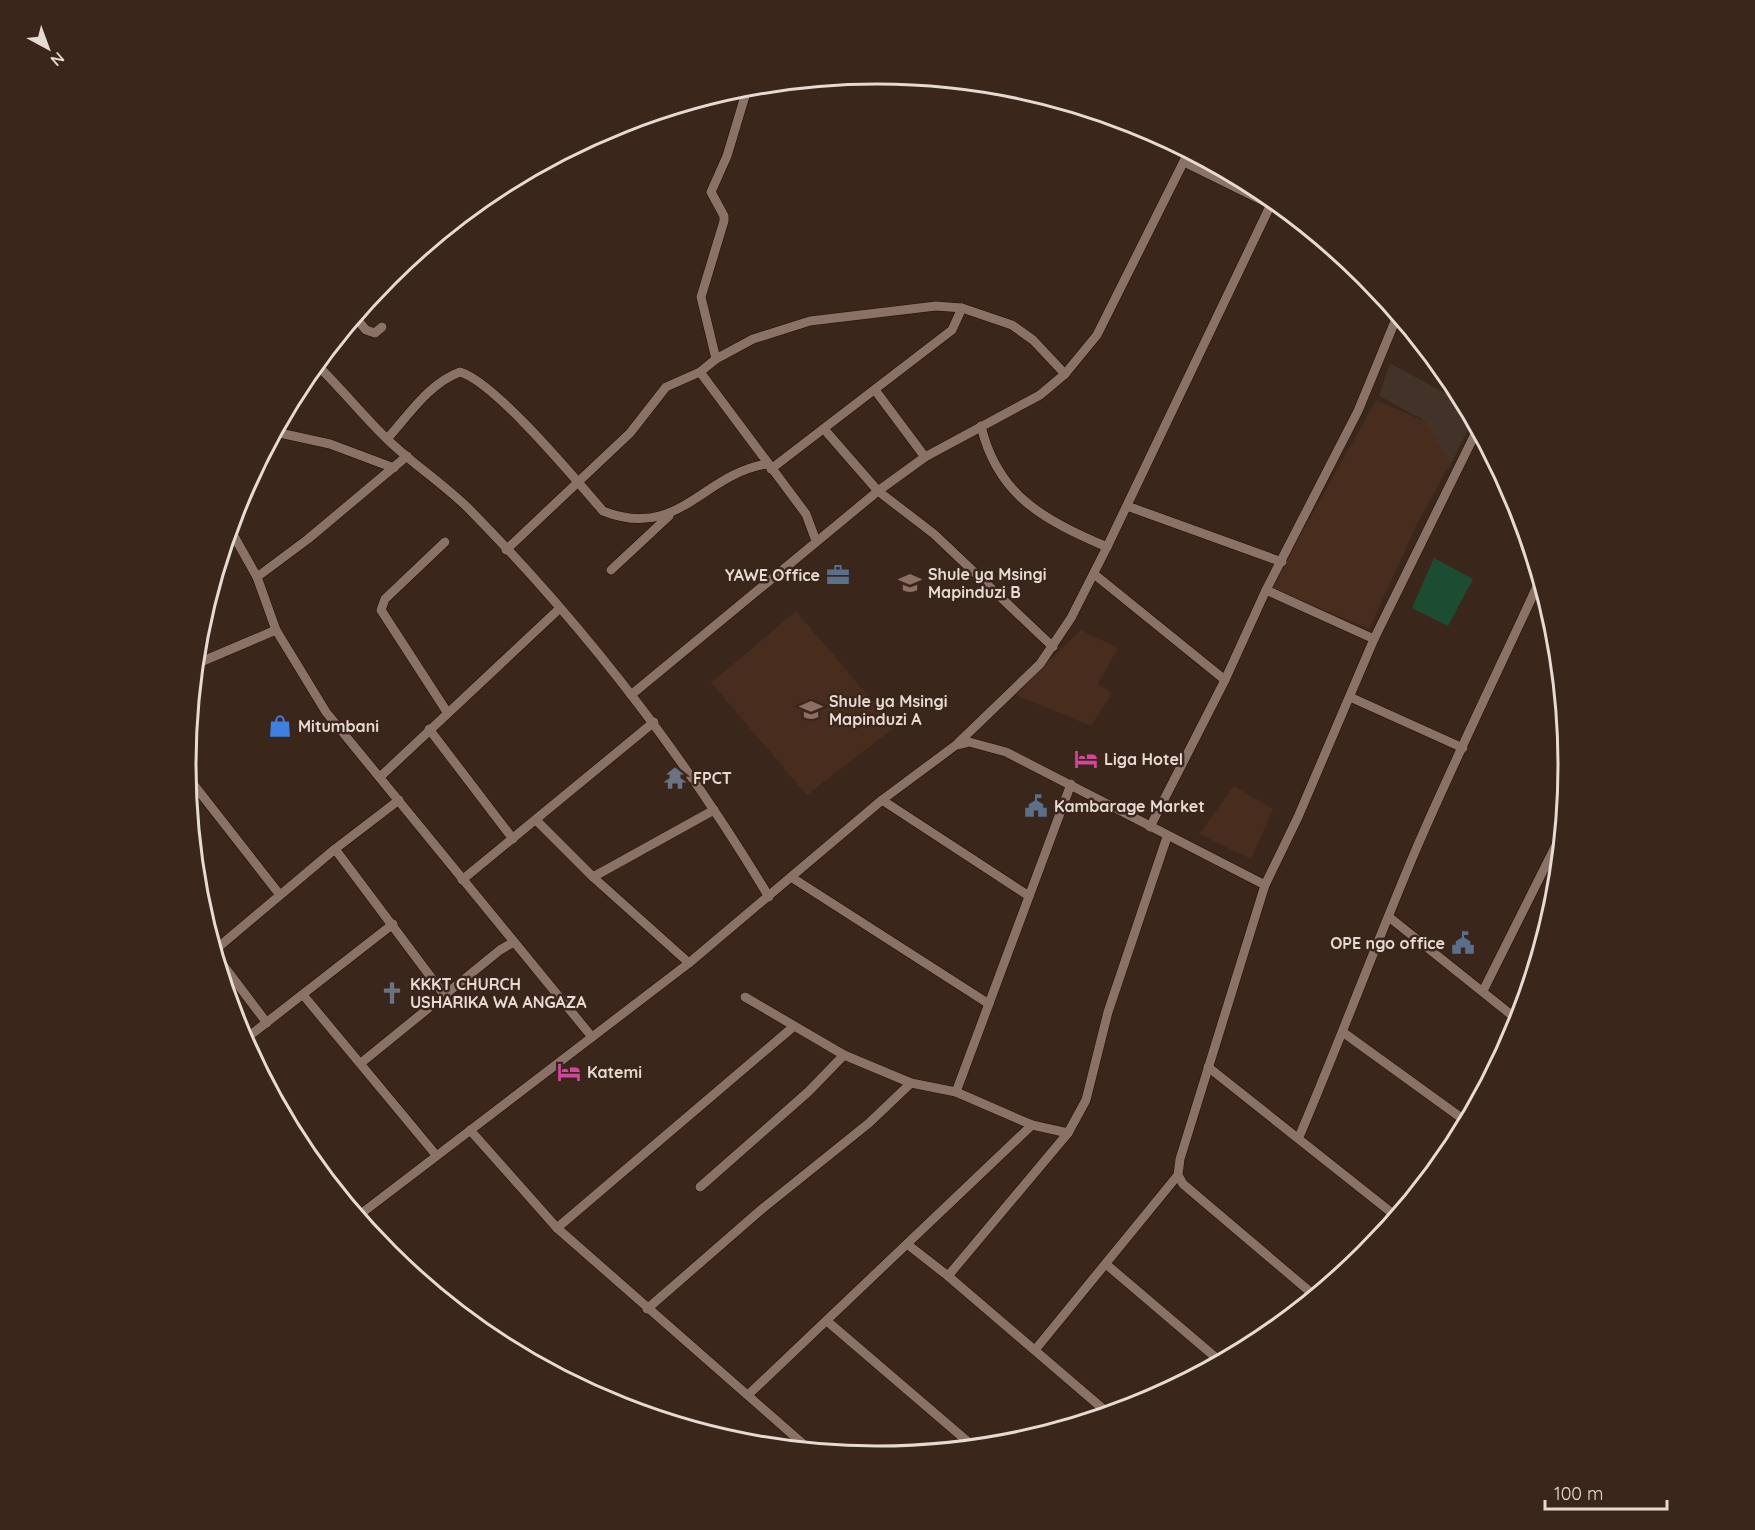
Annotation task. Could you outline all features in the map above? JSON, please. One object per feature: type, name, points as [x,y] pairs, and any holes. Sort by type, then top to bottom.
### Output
[{"type":"street","points":[[716,359],[701,297],[724,221],[724,216],[711,192],[727,156],[745,97]]},
{"type":"street","points":[[631,695],[878,491],[925,457],[1040,395],[1065,374],[1097,335],[1186,158]]},
{"type":"street","points":[[1184,162],[1232,184]]},
{"type":"street","points":[[363,1211],[689,963],[882,800],[956,745],[1040,664],[1053,647],[1094,574],[1269,208]]},
{"type":"street","points":[[506,550],[558,504],[577,482],[630,432],[666,387],[700,372],[716,359],[753,339],[810,321],[927,307],[962,308],[1012,325],[1033,340],[1065,374]]},
{"type":"street","points":[[611,570],[671,514],[740,470],[769,467],[824,429],[952,330],[962,308]]},
{"type":"street","points":[[360,322],[369,332],[375,333],[382,327]]},
{"type":"street","points":[[1150,827],[1225,680],[1266,590],[1359,411],[1395,322]]},
{"type":"street","points":[[322,371],[387,439],[469,509],[559,609],[654,722],[714,810],[769,897]]},
{"type":"street","points":[[387,439],[432,389],[460,372],[480,382],[501,401],[603,511],[616,516],[643,519],[671,514]]},
{"type":"street","points":[[700,372],[806,514],[816,542]]},
{"type":"street","points":[[875,390],[925,457]]},
{"type":"street","points":[[981,426],[995,467],[1018,498],[1068,530],[1107,547]]},
{"type":"street","points":[[824,429],[878,491],[934,534],[1053,647]]},
{"type":"street","points":[[283,434],[330,444],[394,468]]},
{"type":"street","points":[[1035,1350],[1178,1175],[1180,1159],[1265,885],[1374,639],[1474,437]]},
{"type":"street","points":[[257,577],[308,539],[407,456]]},
{"type":"street","points":[[1126,506],[1282,562]]},
{"type":"street","points":[[236,539],[257,577],[276,630],[326,712],[381,776],[462,880],[592,1037]]},
{"type":"street","points":[[445,542],[385,599],[381,610],[447,712]]},
{"type":"street","points":[[1094,574],[1225,680]]},
{"type":"street","points":[[1266,590],[1374,639]]},
{"type":"street","points":[[1299,1137],[1344,1033],[1389,917],[1535,590]]},
{"type":"street","points":[[381,776],[559,609]]},
{"type":"street","points":[[205,660],[276,630]]},
{"type":"street","points":[[1350,697],[1463,748]]},
{"type":"street","points":[[462,880],[654,722]]},
{"type":"street","points":[[429,729],[513,839]]},
{"type":"street","points":[[956,745],[969,742],[985,744],[1071,784],[1167,837],[1265,885]]},
{"type":"street","points":[[956,1092],[1071,784]]},
{"type":"street","points":[[197,789],[280,895]]},
{"type":"street","points":[[221,945],[335,849],[399,800]]},
{"type":"street","points":[[882,800],[1029,896]]},
{"type":"street","points":[[593,878],[714,810]]},
{"type":"street","points":[[536,820],[593,878],[689,963]]},
{"type":"street","points":[[948,1276],[1068,1133],[1086,1100],[1108,1012],[1167,837]]},
{"type":"street","points":[[335,849],[445,996]]},
{"type":"street","points":[[1483,991],[1553,850]]},
{"type":"street","points":[[791,877],[989,1004]]},
{"type":"street","points":[[1389,917],[1511,1014]]},
{"type":"street","points":[[252,1034],[393,924]]},
{"type":"street","points":[[360,1063],[500,950],[514,942]]},
{"type":"street","points":[[230,974],[267,1023]]},
{"type":"street","points":[[303,996],[436,1155]]},
{"type":"street","points":[[745,997],[844,1055],[911,1083],[956,1092],[1032,1125],[1068,1133]]},
{"type":"street","points":[[557,1228],[793,1027]]},
{"type":"street","points":[[1344,1033],[1460,1117]]},
{"type":"street","points":[[700,1187],[808,1092],[844,1055]]},
{"type":"street","points":[[1208,1067],[1391,1212]]},
{"type":"street","points":[[647,1309],[762,1209],[869,1123],[911,1083]]},
{"type":"street","points":[[748,1395],[1032,1125]]},
{"type":"street","points":[[470,1130],[557,1228],[800,1441]]},
{"type":"street","points":[[1178,1175],[1188,1189],[1309,1291]]},
{"type":"street","points":[[907,1244],[948,1276],[1102,1408]]},
{"type":"street","points":[[1107,1264],[1215,1357]]},
{"type":"street","points":[[827,1321],[966,1440]]},
{"type":"shaded area","points":[[1390,363],[1449,395],[1469,427],[1448,470],[1415,446],[1422,419],[1379,396]]},
{"type":"shaded area","points":[[1376,400],[1426,422],[1450,464],[1417,524],[1369,629],[1271,588]]},
{"type":"shaded area","points":[[796,611],[895,727],[807,795],[711,683]]},
{"type":"shaded area","points":[[1081,630],[1118,648],[1098,684],[1112,693],[1091,726],[1014,694]]},
{"type":"shaded area","points":[[1234,786],[1273,809],[1251,859],[1199,834]]},
{"type":"green space","points":[[1434,558],[1473,579],[1448,626],[1412,608]]},
{"type":"place","name":"YAWE Office","points":[[838,575]]},
{"type":"place","name":"Shule ya Msingi Mapinduzi B","points":[[910,583]]},
{"type":"place","name":"Shule ya Msingi Mapinduzi A","points":[[811,710]]},
{"type":"place","name":"Mitumbani","points":[[280,726]]},
{"type":"place","name":"Liga Hotel","points":[[1086,759]]},
{"type":"place","name":"FPCT","points":[[675,778]]},
{"type":"place","name":"Kambarage Market","points":[[1036,806]]},
{"type":"place","name":"OPE ngo office","points":[[1463,943]]},
{"type":"place","name":"KKKT CHURCH USHARIKA WA ANGAZA","points":[[392,993]]},
{"type":"place","name":"Katemi","points":[[569,1072]]}]
